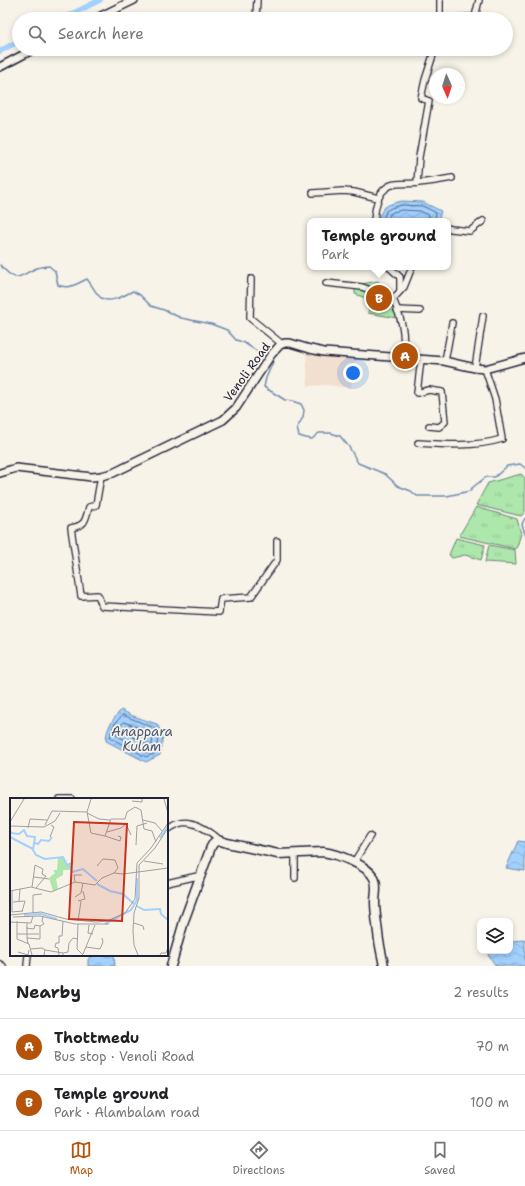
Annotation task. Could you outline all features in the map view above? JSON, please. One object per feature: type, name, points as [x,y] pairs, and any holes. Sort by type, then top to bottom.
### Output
[{"type":"main road","points":[[171,966],[185,918],[214,842],[221,840],[278,854],[329,853],[354,862],[369,872],[374,876],[376,881],[375,903],[378,935],[384,966]]},
{"type":"street","points":[[109,12],[134,0]]},
{"type":"street","points":[[256,12],[257,0]]},
{"type":"street","points":[[440,0],[440,12]]},
{"type":"street","points":[[476,12],[479,0]]},
{"type":"street","points":[[0,67],[21,56]]},
{"type":"street","points":[[418,183],[419,157],[429,101],[421,98],[433,56]]},
{"type":"street","points":[[375,218],[378,198],[384,189],[389,186],[395,184],[418,183],[452,178]]},
{"type":"street","points":[[313,193],[343,191],[378,198]]},
{"type":"street","points":[[451,229],[470,231],[483,220]]},
{"type":"street","points":[[392,270],[400,277],[407,279]]},
{"type":"street","points":[[393,299],[404,287],[411,270]]},
{"type":"street","points":[[400,277],[400,290]]},
{"type":"street","points":[[250,279],[250,318],[282,344]]},
{"type":"street","points":[[326,284],[362,287],[393,299]]},
{"type":"street","points":[[393,299],[403,328],[403,358]]},
{"type":"street","points":[[398,310],[420,311]]},
{"type":"street","points":[[475,368],[483,316]]},
{"type":"street","points":[[445,361],[452,323]]},
{"type":"street","name":"Venoli Road","points":[[0,473],[16,468],[92,477],[113,473],[223,420],[236,408],[271,354],[282,344],[290,342],[324,352],[445,361],[485,369],[525,358]]},
{"type":"street","points":[[421,359],[417,393],[429,390],[442,392],[445,422],[439,427],[429,426]]},
{"type":"street","points":[[418,443],[486,444],[502,439],[495,399],[485,369]]},
{"type":"street","points":[[101,476],[96,506],[89,507],[85,522],[81,526],[71,528],[81,596],[98,595],[102,606],[220,612],[221,599],[251,597],[277,560],[277,541]]},
{"type":"street","points":[[168,829],[178,823],[187,822],[209,830],[221,840]]},
{"type":"street","points":[[354,862],[370,836]]},
{"type":"street","points":[[295,853],[295,878]]},
{"type":"street","points":[[168,883],[202,875]]},
{"type":"street","points":[[27,966],[28,956]]},
{"type":"shaded area","points":[[306,351],[356,356],[351,388],[327,385],[308,386]]},
{"type":"green space","points":[[378,281],[391,296],[397,318],[368,313],[371,300],[355,294],[355,285]]},
{"type":"green space","points":[[521,474],[525,478],[525,512],[521,516],[476,505],[488,483]]},
{"type":"green space","points":[[476,507],[517,519],[521,534],[516,549],[459,536]]},
{"type":"green space","points":[[456,538],[485,545],[481,560],[465,555],[452,558],[449,555]]},
{"type":"green space","points":[[489,545],[515,550],[516,564],[485,562]]},
{"type":"water","points":[[402,201],[423,202],[441,211],[439,218],[379,218],[386,206]]},
{"type":"water","name":"Anappara Kulam","points":[[121,710],[133,716],[157,724],[163,736],[160,755],[146,762],[106,741],[110,724]]},
{"type":"water","points":[[518,841],[525,842],[525,871],[506,868]]},
{"type":"water","points":[[525,940],[525,966],[496,966],[488,955],[513,954],[513,941]]},
{"type":"water","points":[[90,956],[114,956],[115,966],[88,966],[88,960]]},
{"type":"waterway","points":[[76,12],[100,0]]},
{"type":"waterway","points":[[0,51],[12,45]]},
{"type":"waterway","points":[[0,265],[14,277],[21,276],[37,268],[49,266],[55,271],[58,285],[66,287],[87,279],[98,295],[108,300],[121,297],[133,291],[140,295],[151,306],[181,318],[211,324],[227,330],[236,340],[243,342],[266,357]]},
{"type":"waterway","points":[[271,360],[273,362],[264,387],[285,400],[301,404],[304,410],[303,417],[297,428],[299,436],[312,439],[319,433],[331,433],[340,436],[349,447],[358,463],[385,474],[398,486],[411,491],[417,496],[447,496],[470,491],[486,477],[495,477],[507,466],[520,464],[525,468]]},
{"type":"waterway","points":[[525,518],[522,524],[525,534]]},
{"type":"place","name":"Temple ground","points":[[379,298]]},
{"type":"place","name":"Thottmedu","points":[[405,356]]}]
